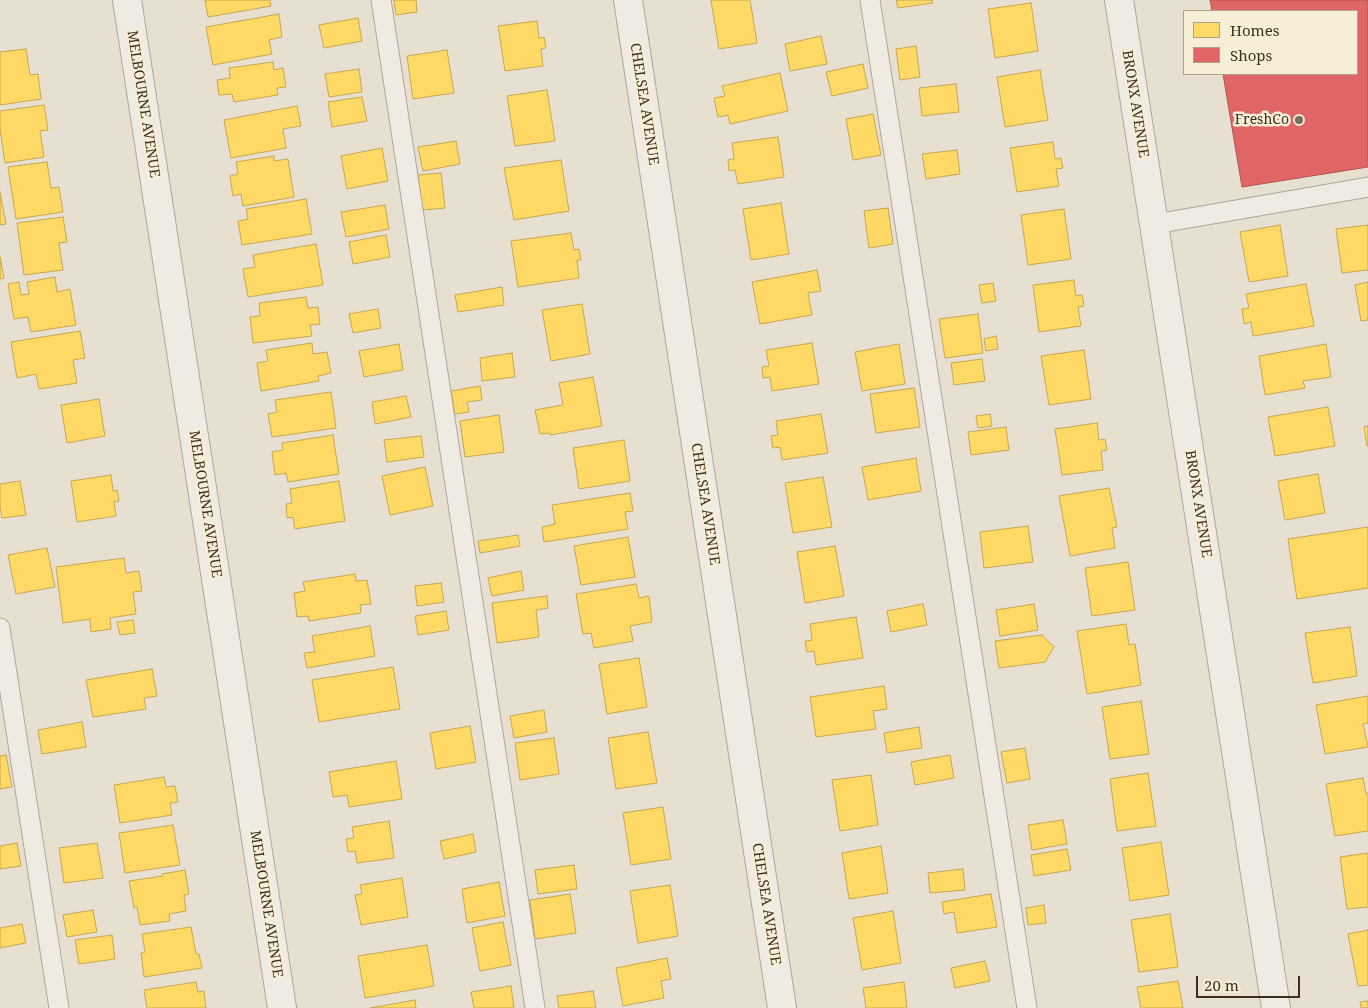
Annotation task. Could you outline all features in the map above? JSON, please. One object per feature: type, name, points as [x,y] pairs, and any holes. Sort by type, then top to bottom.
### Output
[{"type":"street","name":"MELBOURNE AVENUE","points":[[127,0],[282,1008]]},
{"type":"street","name":"CHELSEA AVENUE","points":[[628,0],[782,1008]]},
{"type":"street","name":"BRONX AVENUE","points":[[1119,0],[1276,1008]]},
{"type":"lane","points":[[381,0],[536,1008]]},
{"type":"lane","points":[[870,0],[1027,1008]]},
{"type":"lane","points":[[1154,224],[1368,187]]},
{"type":"lane","points":[[0,628],[59,1008]]},
{"type":"building: Homes","points":[[205,0],[270,0],[271,6],[208,17]]},
{"type":"building: Homes","points":[[394,0],[416,0],[417,12],[396,15]]},
{"type":"building: Homes","points":[[711,0],[750,0],[757,43],[719,49]]},
{"type":"building: Homes","points":[[896,0],[932,0],[933,3],[898,8]]},
{"type":"building: Homes","points":[[1031,3],[1038,51],[995,58],[988,9]]},
{"type":"building: Homes","points":[[279,14],[282,37],[269,40],[272,54],[213,65],[206,27]]},
{"type":"building: Homes","points":[[358,18],[362,41],[324,48],[319,25]]},
{"type":"building: Homes","points":[[537,21],[539,38],[544,37],[546,48],[541,49],[543,66],[505,71],[498,26]]},
{"type":"building: Homes","points":[[821,36],[827,64],[790,71],[785,44]]},
{"type":"building: Homes","points":[[916,46],[920,77],[900,80],[896,49]]},
{"type":"building: Homes","points":[[26,49],[30,75],[38,74],[41,99],[0,105],[0,52]]},
{"type":"building: Homes","points":[[447,50],[454,93],[413,99],[407,56]]},
{"type":"building: Homes","points":[[273,62],[274,70],[283,68],[286,87],[277,88],[278,95],[234,102],[232,94],[219,95],[217,80],[230,78],[229,68]]},
{"type":"building: Homes","points":[[863,64],[868,88],[832,96],[826,72]]},
{"type":"building: Homes","points":[[359,69],[362,92],[329,97],[325,74]]},
{"type":"building: Homes","points":[[1040,70],[1048,120],[1005,127],[997,77]]},
{"type":"building: Homes","points":[[780,73],[788,111],[730,124],[728,115],[718,117],[714,98],[725,96],[722,86]]},
{"type":"building: Homes","points":[[956,84],[959,112],[922,116],[919,88]]},
{"type":"building: Homes","points":[[547,90],[555,141],[515,146],[507,96]]},
{"type":"building: Homes","points":[[362,97],[367,121],[332,127],[328,102]]},
{"type":"building: Homes","points":[[44,105],[48,130],[40,131],[44,157],[5,163],[0,129],[0,111]]},
{"type":"building: Homes","points":[[297,106],[301,126],[283,129],[286,148],[231,158],[224,120]]},
{"type":"building: Homes","points":[[873,114],[881,155],[853,160],[846,119]]},
{"type":"building: Homes","points":[[778,137],[784,177],[738,184],[735,170],[729,171],[728,160],[734,159],[732,143]]},
{"type":"building: Homes","points":[[456,141],[460,164],[423,171],[418,147]]},
{"type":"building: Homes","points":[[1053,142],[1055,159],[1061,158],[1063,168],[1056,169],[1059,186],[1017,192],[1010,148]]},
{"type":"building: Homes","points":[[382,148],[388,181],[347,189],[341,156]]},
{"type":"building: Homes","points":[[957,150],[960,174],[926,179],[922,154]]},
{"type":"building: Homes","points":[[274,156],[274,161],[288,159],[294,197],[243,206],[241,194],[233,196],[230,176],[238,174],[236,162]]},
{"type":"building: Homes","points":[[561,160],[569,211],[514,220],[504,168]]},
{"type":"building: Homes","points":[[47,162],[51,188],[59,187],[63,212],[16,219],[8,167]]},
{"type":"building: Homes","points":[[441,173],[445,208],[422,210],[418,175]]},
{"type":"building: Homes","points":[[0,192],[6,224],[0,225]]},
{"type":"building: Homes","points":[[306,199],[312,234],[242,245],[238,221],[248,219],[246,209]]},
{"type":"building: Homes","points":[[781,203],[789,254],[751,260],[743,209]]},
{"type":"building: Homes","points":[[385,205],[389,229],[346,237],[341,212]]},
{"type":"building: Homes","points":[[888,208],[893,244],[869,248],[864,211]]},
{"type":"building: Homes","points":[[1064,209],[1071,259],[1028,265],[1021,215]]},
{"type":"building: Homes","points":[[63,217],[67,242],[59,243],[63,270],[24,275],[17,223]]},
{"type":"building: Homes","points":[[1280,225],[1288,276],[1249,282],[1240,232]]},
{"type":"building: Homes","points":[[1368,225],[1368,270],[1342,273],[1336,229]]},
{"type":"building: Homes","points":[[571,233],[574,250],[579,249],[581,260],[577,260],[579,278],[518,287],[511,241]]},
{"type":"building: Homes","points":[[386,235],[390,257],[353,264],[349,242]]},
{"type":"building: Homes","points":[[316,244],[323,285],[248,297],[243,269],[255,267],[253,255]]},
{"type":"building: Homes","points":[[0,257],[4,278],[0,279]]},
{"type":"building: Homes","points":[[817,270],[821,291],[808,293],[812,315],[760,324],[752,282]]},
{"type":"building: Homes","points":[[55,277],[57,292],[70,289],[76,325],[31,332],[28,317],[14,319],[8,284],[19,282],[21,295],[29,294],[27,282]]},
{"type":"building: Homes","points":[[1074,280],[1076,296],[1082,295],[1084,306],[1078,307],[1081,326],[1039,332],[1033,285]]},
{"type":"building: Homes","points":[[1368,282],[1368,320],[1361,321],[1355,285]]},
{"type":"building: Homes","points":[[993,283],[996,301],[982,303],[979,285]]},
{"type":"building: Homes","points":[[1306,284],[1314,326],[1253,336],[1251,322],[1244,324],[1242,309],[1249,308],[1246,294]]},
{"type":"building: Homes","points":[[502,287],[504,305],[458,312],[455,295]]},
{"type":"building: Homes","points":[[306,297],[308,308],[318,307],[320,324],[310,325],[312,336],[253,343],[250,317],[260,316],[259,303]]},
{"type":"building: Homes","points":[[582,304],[590,354],[551,361],[542,310]]},
{"type":"building: Homes","points":[[378,309],[381,328],[353,333],[349,314]]},
{"type":"building: Homes","points":[[978,314],[983,353],[945,358],[939,319]]},
{"type":"building: Homes","points":[[80,331],[85,358],[73,360],[77,383],[39,389],[36,374],[17,378],[11,342]]},
{"type":"building: Homes","points":[[996,336],[998,349],[986,351],[984,339]]},
{"type":"building: Homes","points":[[312,343],[313,354],[327,352],[331,373],[318,376],[319,381],[261,391],[257,363],[268,361],[266,350]]},
{"type":"building: Homes","points":[[812,343],[819,384],[772,391],[770,377],[763,378],[762,367],[769,366],[766,350]]},
{"type":"building: Homes","points":[[399,344],[403,370],[364,377],[359,351]]},
{"type":"building: Homes","points":[[899,344],[905,384],[862,391],[855,352]]},
{"type":"building: Homes","points":[[1326,344],[1331,377],[1303,381],[1305,388],[1265,395],[1259,356]]},
{"type":"building: Homes","points":[[1084,350],[1091,399],[1049,405],[1041,356]]},
{"type":"building: Homes","points":[[512,353],[515,377],[482,381],[480,358]]},
{"type":"building: Homes","points":[[982,359],[985,381],[954,385],[951,363]]},
{"type":"building: Homes","points":[[593,377],[602,426],[550,435],[550,433],[540,434],[535,410],[563,405],[559,383]]},
{"type":"building: Homes","points":[[480,386],[482,400],[467,402],[469,412],[455,414],[451,391]]},
{"type":"building: Homes","points":[[914,388],[920,427],[876,433],[870,394]]},
{"type":"building: Homes","points":[[331,392],[336,428],[272,437],[268,414],[277,412],[275,400]]},
{"type":"building: Homes","points":[[406,396],[411,417],[375,424],[372,402]]},
{"type":"building: Homes","points":[[99,399],[105,436],[67,443],[61,405]]},
{"type":"building: Homes","points":[[1328,407],[1335,446],[1275,456],[1268,417]]},
{"type":"building: Homes","points":[[821,414],[828,453],[782,460],[780,447],[773,448],[771,436],[778,435],[776,421]]},
{"type":"building: Homes","points":[[990,414],[992,426],[978,428],[976,416]]},
{"type":"building: Homes","points":[[499,415],[504,452],[465,457],[460,421]]},
{"type":"building: Homes","points":[[1097,423],[1099,440],[1105,439],[1107,450],[1101,451],[1103,470],[1062,475],[1055,429]]},
{"type":"building: Homes","points":[[1368,426],[1368,446],[1367,446],[1364,427]]},
{"type":"building: Homes","points":[[1006,427],[1009,450],[971,455],[968,432]]},
{"type":"building: Homes","points":[[333,435],[339,474],[288,482],[286,473],[275,475],[272,452],[283,450],[282,443]]},
{"type":"building: Homes","points":[[421,436],[424,457],[387,462],[384,440]]},
{"type":"building: Homes","points":[[624,440],[630,481],[579,489],[573,448]]},
{"type":"building: Homes","points":[[916,458],[921,491],[868,500],[862,467]]},
{"type":"building: Homes","points":[[425,467],[433,506],[390,515],[382,476]]},
{"type":"building: Homes","points":[[1318,474],[1325,513],[1285,520],[1278,481]]},
{"type":"building: Homes","points":[[111,475],[113,491],[117,490],[119,501],[114,502],[116,516],[77,522],[71,481]]},
{"type":"building: Homes","points":[[823,477],[832,527],[793,533],[785,483]]},
{"type":"building: Homes","points":[[20,481],[26,515],[2,518],[0,484]]},
{"type":"building: Homes","points":[[339,481],[345,521],[295,529],[293,517],[287,518],[286,504],[292,503],[290,489]]},
{"type":"building: Homes","points":[[1109,488],[1117,527],[1112,528],[1115,548],[1070,556],[1059,496]]},
{"type":"building: Homes","points":[[630,493],[633,511],[625,512],[628,529],[544,542],[542,527],[555,524],[552,505]]},
{"type":"building: Homes","points":[[1028,526],[1033,562],[984,568],[980,532]]},
{"type":"building: Homes","points":[[1368,527],[1368,588],[1297,599],[1288,539]]},
{"type":"building: Homes","points":[[518,535],[520,546],[480,553],[478,541]]},
{"type":"building: Homes","points":[[628,537],[635,577],[581,585],[574,546]]},
{"type":"building: Homes","points":[[835,546],[844,596],[805,603],[797,552]]},
{"type":"building: Homes","points":[[47,548],[55,587],[16,594],[8,555]]},
{"type":"building: Homes","points":[[124,558],[126,573],[139,571],[142,591],[133,592],[136,614],[110,618],[111,629],[91,632],[90,619],[63,623],[56,567]]},
{"type":"building: Homes","points":[[1128,562],[1135,610],[1092,616],[1085,568]]},
{"type":"building: Homes","points":[[521,571],[524,590],[492,596],[488,578]]},
{"type":"building: Homes","points":[[355,574],[356,581],[367,580],[371,604],[360,605],[361,613],[309,621],[308,616],[297,617],[294,593],[305,591],[303,582]]},
{"type":"building: Homes","points":[[441,583],[444,602],[417,606],[415,586]]},
{"type":"building: Homes","points":[[636,584],[639,598],[649,596],[652,622],[630,626],[633,641],[594,648],[591,633],[583,634],[576,594]]},
{"type":"building: Homes","points":[[547,596],[548,608],[536,610],[539,637],[497,643],[492,603]]},
{"type":"building: Homes","points":[[923,604],[927,625],[891,632],[887,611]]},
{"type":"building: Homes","points":[[1034,604],[1038,630],[1000,636],[996,610]]},
{"type":"building: Homes","points":[[446,611],[449,630],[418,635],[415,616]]},
{"type":"building: Homes","points":[[856,617],[863,658],[816,665],[814,651],[807,652],[805,641],[812,640],[810,624]]},
{"type":"building: Homes","points":[[133,620],[135,633],[120,635],[117,622]]},
{"type":"building: Homes","points":[[1126,624],[1129,645],[1135,644],[1141,685],[1087,694],[1077,631]]},
{"type":"building: Homes","points":[[370,626],[375,656],[307,668],[304,653],[315,652],[312,636]]},
{"type":"building: Homes","points":[[1350,627],[1357,676],[1313,683],[1305,633]]},
{"type":"building: Homes","points":[[1042,635],[1054,647],[1045,662],[999,668],[995,641]]},
{"type":"building: Homes","points":[[639,658],[647,707],[607,714],[599,664]]},
{"type":"building: Homes","points":[[393,667],[400,709],[319,722],[312,680]]},
{"type":"building: Homes","points":[[152,669],[157,696],[144,698],[146,709],[93,717],[86,680]]},
{"type":"building: Homes","points":[[884,686],[887,709],[873,711],[876,729],[816,737],[810,697]]},
{"type":"building: Homes","points":[[1368,696],[1368,723],[1363,724],[1368,747],[1325,754],[1316,705]]},
{"type":"building: Homes","points":[[1141,701],[1149,754],[1110,759],[1102,707]]},
{"type":"building: Homes","points":[[544,710],[547,732],[514,738],[510,716]]},
{"type":"building: Homes","points":[[82,722],[86,747],[42,754],[38,730]]},
{"type":"building: Homes","points":[[470,726],[476,762],[436,769],[430,733]]},
{"type":"building: Homes","points":[[919,727],[922,748],[887,753],[884,733]]},
{"type":"building: Homes","points":[[648,732],[657,783],[616,789],[608,738]]},
{"type":"building: Homes","points":[[554,738],[559,774],[520,780],[515,743]]},
{"type":"building: Homes","points":[[1025,748],[1030,779],[1007,783],[1001,752]]},
{"type":"building: Homes","points":[[6,755],[12,787],[0,789],[0,756]]},
{"type":"building: Homes","points":[[950,755],[954,778],[915,785],[911,762]]},
{"type":"building: Homes","points":[[396,761],[402,799],[349,807],[347,795],[333,797],[329,772]]},
{"type":"building: Homes","points":[[1148,773],[1156,826],[1117,831],[1110,779]]},
{"type":"building: Homes","points":[[871,775],[878,825],[840,831],[832,780]]},
{"type":"building: Homes","points":[[164,777],[166,787],[175,786],[178,802],[170,803],[172,815],[120,823],[114,785]]},
{"type":"building: Homes","points":[[1363,778],[1366,794],[1368,793],[1368,831],[1335,836],[1326,784]]},
{"type":"building: Homes","points":[[663,807],[671,859],[631,865],[623,813]]},
{"type":"building: Homes","points":[[1063,820],[1067,844],[1032,850],[1028,825]]},
{"type":"building: Homes","points":[[389,821],[394,858],[357,863],[355,851],[348,852],[346,839],[354,838],[352,827]]},
{"type":"building: Homes","points":[[173,825],[180,865],[125,873],[119,833]]},
{"type":"building: Homes","points":[[473,834],[476,852],[444,859],[440,841]]},
{"type":"building: Homes","points":[[1161,842],[1169,895],[1130,901],[1122,848]]},
{"type":"building: Homes","points":[[17,843],[21,866],[0,869],[0,846]]},
{"type":"building: Homes","points":[[97,843],[103,878],[64,883],[59,848]]},
{"type":"building: Homes","points":[[881,846],[888,893],[849,899],[842,853]]},
{"type":"building: Homes","points":[[1067,849],[1071,870],[1034,876],[1031,855]]},
{"type":"building: Homes","points":[[1368,853],[1368,907],[1347,909],[1340,857]]},
{"type":"building: Homes","points":[[574,865],[577,889],[538,894],[535,870]]},
{"type":"building: Homes","points":[[963,869],[965,890],[930,893],[928,873]]},
{"type":"building: Homes","points":[[185,870],[189,894],[184,895],[186,911],[169,914],[170,921],[140,925],[137,907],[134,908],[129,881],[163,876],[162,874]]},
{"type":"building: Homes","points":[[402,878],[408,917],[361,925],[355,895],[362,894],[360,885]]},
{"type":"building: Homes","points":[[499,882],[505,916],[467,923],[462,889]]},
{"type":"building: Homes","points":[[670,885],[678,936],[638,943],[630,891]]},
{"type":"building: Homes","points":[[570,894],[576,933],[535,939],[530,900]]},
{"type":"building: Homes","points":[[991,894],[997,927],[957,933],[954,912],[944,914],[942,902]]},
{"type":"building: Homes","points":[[1044,905],[1046,923],[1028,925],[1026,908]]},
{"type":"building: Homes","points":[[93,910],[97,932],[67,937],[63,915]]},
{"type":"building: Homes","points":[[893,911],[901,963],[862,970],[853,918]]},
{"type":"building: Homes","points":[[1170,914],[1178,967],[1139,972],[1131,920]]},
{"type":"building: Homes","points":[[503,922],[511,965],[480,971],[472,928]]},
{"type":"building: Homes","points":[[22,924],[26,943],[0,948],[0,928]]},
{"type":"building: Homes","points":[[191,927],[196,954],[199,954],[202,968],[144,977],[141,953],[145,952],[142,934]]},
{"type":"building: Homes","points":[[1368,930],[1368,985],[1358,986],[1348,934]]},
{"type":"building: Homes","points":[[112,935],[115,959],[79,964],[75,940]]},
{"type":"building: Homes","points":[[427,945],[434,986],[365,998],[358,956]]},
{"type":"building: Homes","points":[[667,958],[671,979],[661,981],[664,998],[623,1006],[616,968]]},
{"type":"building: Homes","points":[[985,961],[990,981],[955,988],[951,968]]},
{"type":"building: Homes","points":[[1178,981],[1183,1008],[1141,1008],[1137,987]]},
{"type":"building: Homes","points":[[196,982],[198,992],[204,991],[206,1008],[147,1008],[144,990]]},
{"type":"building: Homes","points":[[904,982],[907,1008],[866,1008],[863,988]]},
{"type":"building: Homes","points":[[511,986],[514,1008],[474,1008],[471,992]]},
{"type":"building: Homes","points":[[593,991],[596,1008],[559,1008],[557,996]]},
{"type":"building: Homes","points":[[415,1000],[416,1008],[370,1008]]},
{"type":"building: Homes","points":[[1368,1001],[1368,1008],[1361,1008],[1360,1002]]},
{"type":"building: Shops","name":"FreshCo","points":[[1210,0],[1368,0],[1368,167],[1242,187],[1223,75],[1358,75],[1358,10],[1212,10]]},
{"type":"place","name":"FreshCo","points":[[1299,120]]}]
